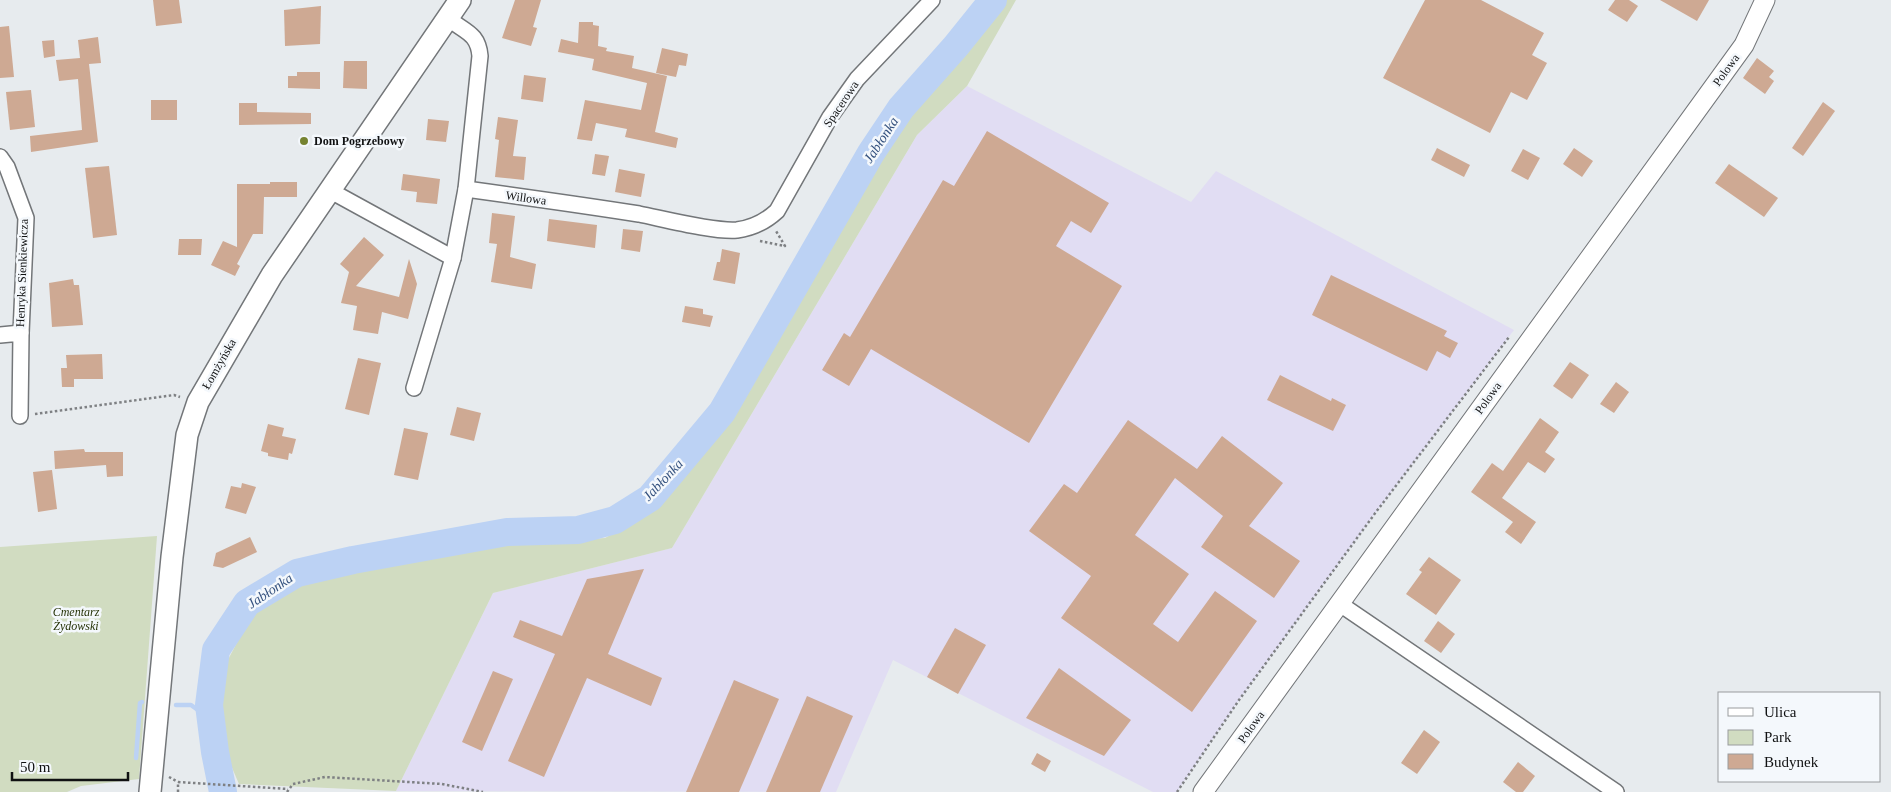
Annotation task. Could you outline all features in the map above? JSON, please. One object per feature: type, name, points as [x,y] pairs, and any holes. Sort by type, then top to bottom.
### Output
[{"type":"main road","name":"Łomżyńska","points":[[150,792],[172,557],[187,434],[198,402],[272,275],[449,19],[460,0]]},
{"type":"street","name":"Spacerowa","points":[[770,224],[830,118],[857,79],[932,0]]},
{"type":"street","name":"Polowa","points":[[1204,792],[1744,45],[1765,0]]},
{"type":"street","points":[[414,388],[453,258],[466,189],[480,56],[479,46],[474,36],[449,19]]},
{"type":"street","name":"Henryka Sienkiewicza","points":[[0,157],[8,167],[26,218],[21,333],[20,416]]},
{"type":"street","name":"Willowa","points":[[466,189],[734,230],[770,224]]},
{"type":"street","points":[[329,190],[453,258]]},
{"type":"street","points":[[0,335],[21,333]]},
{"type":"street","points":[[1340,604],[1616,792]]},
{"type":"path","points":[[758,240],[785,246],[770,224]]},
{"type":"path","points":[[20,416],[174,395],[198,402]]},
{"type":"path","points":[[166,773],[178,782],[259,786],[287,790],[293,784],[325,778],[442,784],[483,792]]},
{"type":"path","points":[[178,782],[178,792]]},
{"type":"shaded area","points":[[967,86],[1191,202],[1216,171],[1514,330],[1376,512],[1239,700],[1177,792],[1153,792],[893,660],[836,792],[396,791],[493,593],[672,548],[917,135]]},
{"type":"green space","points":[[1005,0],[1016,0],[967,86],[917,135],[672,548],[493,593],[396,791],[239,784],[218,735],[221,673],[253,612],[287,591],[339,572],[517,543],[605,538],[645,516],[705,450],[897,128],[920,97],[970,49]]},
{"type":"green space","name":"Cmentarz Żydowski","points":[[157,536],[139,779],[81,786],[67,792],[0,792],[0,547]]},
{"type":"building","points":[[153,0],[179,0],[182,23],[156,26]]},
{"type":"building","points":[[515,0],[541,0],[533,27],[537,28],[531,46],[502,38]]},
{"type":"building","points":[[1425,0],[1481,0],[1544,33],[1532,55],[1547,63],[1527,100],[1511,92],[1490,133],[1383,78]]},
{"type":"building","points":[[1615,0],[1629,0],[1638,6],[1627,22],[1608,10]]},
{"type":"building","points":[[1660,0],[1709,0],[1697,21]]},
{"type":"building","points":[[321,6],[320,44],[285,46],[284,10]]},
{"type":"building","points":[[579,22],[593,22],[593,25],[599,26],[598,46],[607,48],[606,51],[634,56],[632,68],[667,76],[655,132],[678,138],[676,148],[625,137],[627,129],[596,123],[592,141],[577,139],[585,100],[641,110],[647,83],[592,70],[594,59],[558,52],[561,39],[578,43]]},
{"type":"building","points":[[9,26],[14,77],[0,78],[0,27]]},
{"type":"building","points":[[98,37],[101,63],[89,64],[98,142],[31,152],[30,136],[82,130],[78,79],[59,81],[56,60],[80,58],[78,40]]},
{"type":"building","points":[[54,40],[55,56],[44,58],[42,41]]},
{"type":"building","points":[[662,48],[688,54],[686,66],[679,65],[676,77],[656,73]]},
{"type":"building","points":[[1757,58],[1774,71],[1769,77],[1774,81],[1765,94],[1743,78]]},
{"type":"building","points":[[344,61],[367,61],[367,89],[343,88]]},
{"type":"building","points":[[297,72],[320,72],[320,89],[288,88],[288,76],[297,76]]},
{"type":"building","points":[[524,75],[546,78],[543,102],[521,99]]},
{"type":"building","points":[[31,90],[35,127],[10,130],[6,92]]},
{"type":"building","points":[[151,100],[177,100],[177,120],[151,120]]},
{"type":"building","points":[[1823,102],[1835,111],[1803,156],[1792,148]]},
{"type":"building","points":[[239,103],[257,103],[257,112],[311,113],[311,124],[239,125]]},
{"type":"building","points":[[498,117],[518,120],[513,156],[526,157],[524,180],[495,177],[499,140],[495,139]]},
{"type":"building","points":[[428,119],[449,121],[446,142],[426,140]]},
{"type":"building","points":[[987,131],[1109,203],[1091,233],[1071,221],[1056,246],[1122,286],[1029,443],[871,349],[849,386],[822,370],[844,333],[850,337],[943,180],[954,186]]},
{"type":"building","points":[[1437,148],[1470,165],[1464,177],[1431,160]]},
{"type":"building","points":[[1574,148],[1593,161],[1582,177],[1563,164]]},
{"type":"building","points":[[1523,149],[1540,158],[1528,180],[1511,171]]},
{"type":"building","points":[[595,154],[609,156],[605,176],[592,174]]},
{"type":"building","points":[[1729,164],[1778,198],[1764,217],[1715,183]]},
{"type":"building","points":[[109,166],[117,235],[93,238],[85,168]]},
{"type":"building","points":[[619,169],[645,174],[641,197],[615,192]]},
{"type":"building","points":[[403,174],[440,179],[437,204],[416,202],[417,192],[401,190]]},
{"type":"building","points":[[270,182],[297,182],[297,197],[264,197],[263,234],[253,234],[237,264],[240,266],[235,276],[211,265],[223,241],[237,247],[237,184],[270,184]]},
{"type":"building","points":[[492,213],[515,216],[510,257],[536,264],[532,289],[491,282],[497,244],[489,243]]},
{"type":"building","points":[[549,219],[597,225],[595,248],[547,241]]},
{"type":"building","points":[[623,229],[643,231],[640,252],[621,249]]},
{"type":"building","points":[[364,237],[384,255],[356,286],[399,297],[409,259],[417,284],[408,319],[382,312],[378,334],[353,330],[357,306],[341,303],[349,272],[340,264]]},
{"type":"building","points":[[179,239],[202,239],[201,255],[178,255]]},
{"type":"building","points":[[722,249],[740,253],[735,284],[713,280],[717,262],[720,262]]},
{"type":"building","points":[[1331,275],[1447,331],[1444,336],[1458,343],[1450,358],[1437,351],[1427,371],[1312,315]]},
{"type":"building","points":[[73,279],[74,285],[79,285],[83,325],[52,327],[49,283]]},
{"type":"building","points":[[685,306],[703,309],[703,314],[713,316],[710,327],[682,322]]},
{"type":"building","points":[[102,354],[103,379],[74,379],[74,387],[62,387],[61,368],[67,368],[66,355]]},
{"type":"building","points":[[358,358],[381,363],[369,415],[345,409]]},
{"type":"building","points":[[1570,362],[1589,375],[1572,399],[1553,386]]},
{"type":"building","points":[[1280,375],[1331,401],[1332,398],[1346,405],[1333,431],[1267,400]]},
{"type":"building","points":[[1616,382],[1629,392],[1614,413],[1600,404]]},
{"type":"building","points":[[457,407],[481,413],[474,441],[450,435]]},
{"type":"building","points":[[1540,418],[1559,432],[1545,452],[1555,459],[1545,473],[1528,462],[1502,498],[1536,522],[1521,544],[1505,532],[1513,522],[1471,492],[1492,463],[1503,471]]},
{"type":"building","points":[[1128,420],[1197,469],[1222,436],[1283,483],[1249,526],[1300,561],[1274,598],[1201,547],[1223,516],[1175,478],[1135,535],[1189,574],[1153,624],[1178,642],[1215,591],[1257,621],[1192,712],[1061,618],[1091,576],[1029,531],[1064,484],[1077,493]]},
{"type":"building","points":[[268,424],[284,428],[282,436],[296,439],[292,454],[289,453],[288,460],[268,456],[268,453],[261,451]]},
{"type":"building","points":[[404,428],[428,433],[418,480],[394,475]]},
{"type":"building","points":[[84,449],[85,452],[123,452],[123,476],[107,477],[106,465],[55,469],[54,451]]},
{"type":"building","points":[[52,470],[57,509],[38,512],[33,472]]},
{"type":"building","points":[[242,483],[256,487],[246,514],[225,508],[231,486],[241,488]]},
{"type":"building","points":[[250,537],[257,552],[223,568],[213,566],[216,553]]},
{"type":"building","points":[[1429,557],[1461,580],[1436,615],[1406,594],[1422,572],[1419,570]]},
{"type":"building","points":[[644,569],[608,654],[662,678],[651,706],[587,678],[544,777],[508,761],[555,654],[513,637],[520,620],[562,636],[587,579]]},
{"type":"building","points":[[1438,621],[1455,634],[1441,653],[1424,641]]},
{"type":"building","points":[[955,628],[986,645],[958,694],[927,677]]},
{"type":"building","points":[[1059,668],[1131,720],[1104,756],[1026,718]]},
{"type":"building","points":[[493,671],[513,679],[482,751],[462,742]]},
{"type":"building","points":[[734,680],[779,699],[739,792],[686,792]]},
{"type":"building","points":[[807,696],[853,716],[820,792],[766,792]]},
{"type":"building","points":[[1424,730],[1440,742],[1417,774],[1401,763]]},
{"type":"building","points":[[1037,753],[1051,761],[1045,772],[1031,764]]},
{"type":"building","points":[[1518,762],[1535,776],[1523,792],[1516,792],[1503,782]]},
{"type":"waterway","name":"Jabłonka","points":[[223,792],[215,752],[209,705],[216,650],[247,603],[297,573],[353,560],[507,532],[578,530],[615,520],[650,498],[722,412],[871,153],[901,108],[956,46],[993,0]]},
{"type":"waterway","points":[[136,758],[140,703],[142,702]]},
{"type":"waterway","points":[[176,705],[191,705],[202,713],[210,712]]},
{"type":"place","name":"Dom Pogrzebowy","points":[[304,141]]}]
